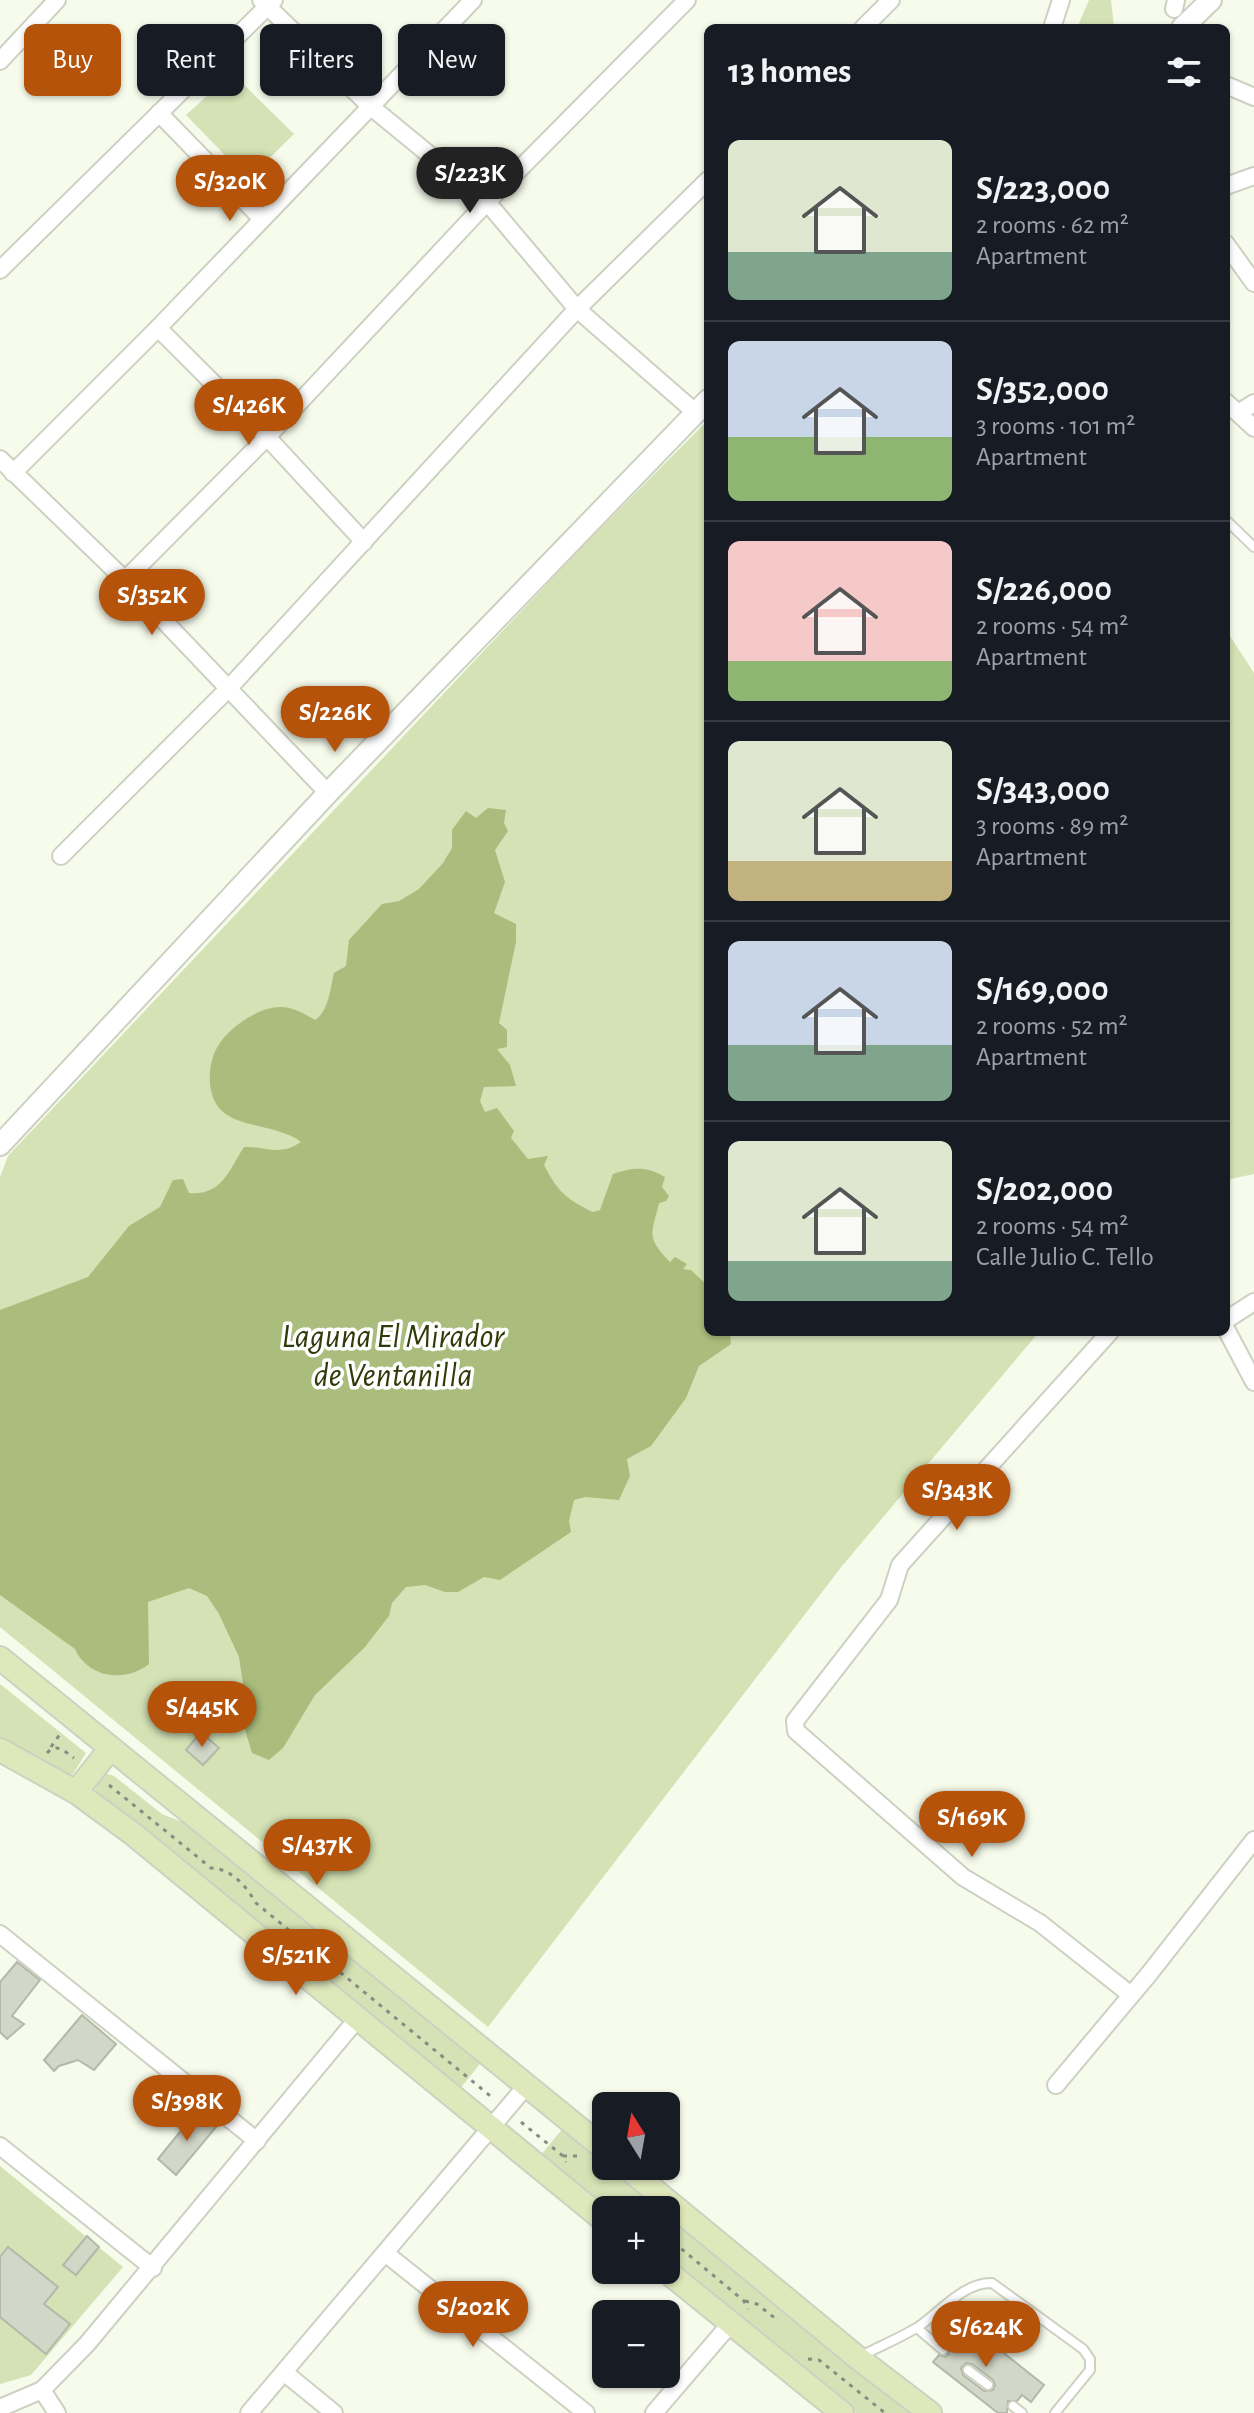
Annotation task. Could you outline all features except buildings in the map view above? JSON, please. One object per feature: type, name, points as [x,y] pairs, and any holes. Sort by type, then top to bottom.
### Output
[{"type":"main road","points":[[0,1658],[592,2138]]},
{"type":"main road","points":[[76,1792],[110,1749]]},
{"type":"main road","points":[[0,1750],[76,1792],[133,1834],[592,2211]]},
{"type":"main road","points":[[642,2180],[858,2358],[930,2413]]},
{"type":"main road","points":[[680,2280],[742,2320],[819,2406],[842,2413]]},
{"type":"street","points":[[0,61],[57,0]]},
{"type":"street","points":[[13,473],[158,328],[473,0]]},
{"type":"street","points":[[125,580],[267,437],[487,202],[687,0]]},
{"type":"street","points":[[867,24],[891,0]]},
{"type":"street","points":[[1053,24],[1061,0]]},
{"type":"street","points":[[1177,12],[1211,0]]},
{"type":"street","points":[[0,270],[267,2],[370,106],[487,202],[577,309],[701,406],[328,793],[0,1145]]},
{"type":"street","points":[[1230,87],[1254,97]]},
{"type":"street","points":[[159,113],[262,219]]},
{"type":"street","points":[[1230,185],[1254,176]]},
{"type":"street","points":[[61,856],[228,689],[577,309],[704,184]]},
{"type":"street","points":[[1230,250],[1254,283]]},
{"type":"street","points":[[158,328],[267,437],[364,542]]},
{"type":"street","points":[[1232,408],[1254,403]]},
{"type":"street","points":[[1232,408],[1254,428]]},
{"type":"street","points":[[0,459],[125,580],[328,793]]},
{"type":"street","points":[[1230,1317],[1254,1302]]},
{"type":"street","points":[[1106,1336],[900,1565],[889,1600],[795,1721],[796,1731],[963,1877],[1040,1923],[1131,1995]]},
{"type":"street","points":[[1230,1336],[1254,1382]]},
{"type":"street","points":[[1056,2085],[1254,1840]]},
{"type":"street","points":[[0,1934],[257,2141]]},
{"type":"street","points":[[0,2408],[42,2390],[87,2344],[358,2018]]},
{"type":"street","points":[[249,2413],[527,2085]]},
{"type":"street","points":[[0,2146],[153,2268]]},
{"type":"street","points":[[385,2253],[586,2413]]},
{"type":"street","points":[[654,2413],[742,2320]]},
{"type":"street","points":[[285,2373],[334,2413]]},
{"type":"street","points":[[42,2390],[57,2413]]},
{"type":"lane","points":[[1230,524],[1254,547]]},
{"type":"lane","points":[[858,2358],[917,2328],[980,2282],[992,2283],[1083,2349],[1090,2359],[1090,2370],[1055,2413]]},
{"type":"lane","points":[[917,2328],[943,2350]]},
{"type":"lane","points":[[968,2370],[988,2385]]},
{"type":"lane","points":[[1013,2406],[1022,2413]]},
{"type":"path","points":[[44,1759],[49,1750],[59,1747],[211,1868],[224,1869],[247,1888],[256,1903],[563,2156],[569,2170]]},
{"type":"path","points":[[525,2157],[561,2113]]},
{"type":"path","points":[[563,2156],[581,2156]]},
{"type":"path","points":[[680,2248],[744,2301],[757,2304],[780,2323]]},
{"type":"path","points":[[742,2320],[744,2301]]},
{"type":"path","points":[[813,2350],[819,2360],[885,2413]]},
{"type":"path","points":[[801,2359],[819,2360]]},
{"type":"shaded area","points":[[1089,0],[1111,0],[1114,24],[1079,24]]},
{"type":"shaded area","points":[[244,85],[294,134],[248,179],[186,115],[207,96],[244,96]]},
{"type":"shaded area","points":[[704,424],[704,1336],[1036,1336],[842,1566],[488,2027],[0,1627],[0,1177],[8,1156],[577,552]]},
{"type":"shaded area","points":[[1230,636],[1254,673],[1254,1174],[1230,1179]]},
{"type":"shaded area","points":[[0,1684],[86,1753],[73,1774],[69,1775],[0,1737]]},
{"type":"shaded area","points":[[105,1773],[114,1776],[162,1814],[190,1825],[482,2061],[460,2089],[97,1793],[94,1784]]},
{"type":"shaded area","points":[[564,2127],[592,2150],[592,2180],[628,2180],[648,2196],[592,2198],[540,2156]]},
{"type":"shaded area","points":[[0,2166],[123,2267],[31,2375],[0,2384]]},
{"type":"shaded area","points":[[680,2222],[913,2413],[856,2413],[680,2269]]},
{"type":"water","name":"Laguna El Mirador de Ventanilla","points":[[488,808],[506,810],[504,823],[508,831],[495,850],[505,882],[494,913],[516,924],[516,942],[499,1023],[507,1030],[507,1047],[497,1049],[510,1065],[516,1086],[484,1087],[480,1101],[485,1112],[497,1108],[514,1131],[511,1138],[528,1159],[548,1156],[544,1165],[554,1182],[569,1199],[593,1212],[600,1210],[613,1174],[639,1169],[665,1177],[662,1187],[669,1196],[659,1203],[652,1234],[654,1240],[670,1262],[675,1257],[687,1264],[683,1269],[691,1270],[704,1282],[704,1336],[730,1336],[731,1344],[699,1366],[686,1398],[651,1446],[627,1459],[630,1476],[619,1500],[585,1497],[574,1500],[569,1521],[571,1532],[500,1580],[484,1577],[458,1592],[445,1592],[425,1585],[406,1587],[392,1603],[389,1616],[365,1647],[315,1695],[283,1748],[269,1760],[252,1753],[241,1717],[244,1691],[239,1657],[207,1596],[189,1588],[148,1602],[149,1664],[129,1674],[118,1675],[98,1672],[89,1666],[75,1649],[0,1595],[0,1310],[88,1277],[129,1226],[160,1207],[173,1180],[183,1179],[189,1193],[200,1193],[223,1180],[244,1147],[279,1150],[301,1142],[282,1132],[239,1121],[222,1111],[210,1087],[210,1068],[216,1050],[231,1030],[265,1010],[285,1007],[315,1020],[320,1016],[334,973],[346,966],[349,940],[382,904],[399,901],[419,889],[443,863],[452,848],[452,830],[466,811],[476,818]]}]
